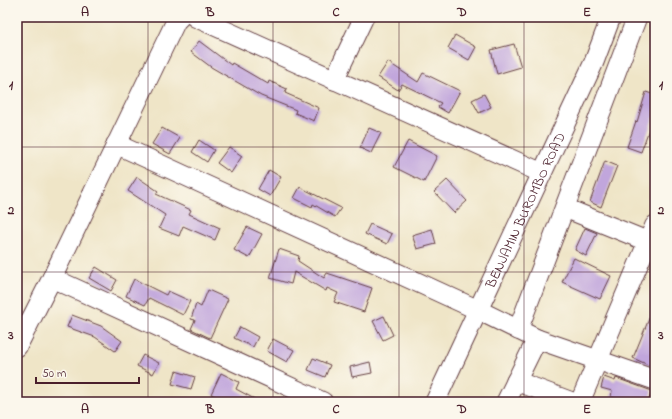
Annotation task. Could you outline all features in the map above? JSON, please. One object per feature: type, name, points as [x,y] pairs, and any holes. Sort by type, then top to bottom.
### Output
[{"type":"street","points":[[17,347],[52,278],[176,21],[180,17]]},
{"type":"street","points":[[196,17],[542,173]]},
{"type":"street","points":[[334,80],[364,17]]},
{"type":"street","name":"BENJAMIN BUROMBO ROAD","points":[[435,402],[594,62],[611,17]]},
{"type":"street","points":[[518,330],[637,17]]},
{"type":"street","points":[[116,144],[478,310],[537,339],[655,380]]},
{"type":"street","points":[[565,208],[652,234],[580,402]]},
{"type":"street","points":[[52,278],[323,402]]},
{"type":"street","points":[[506,402],[537,339]]},
{"type":"street","points":[[516,381],[572,402]]},
{"type":"building","points":[[455,35],[476,47],[469,60],[448,48]]},
{"type":"building","points":[[199,41],[231,65],[232,63],[268,84],[269,81],[287,89],[285,93],[319,108],[314,121],[295,113],[296,110],[261,96],[211,67],[191,52]]},
{"type":"building","points":[[514,44],[521,67],[497,74],[491,50]]},
{"type":"building","points":[[388,62],[418,82],[423,73],[460,91],[448,113],[438,107],[441,103],[402,84],[398,90],[378,77]]},
{"type":"building","points":[[646,92],[655,95],[655,118],[653,118],[641,152],[627,147],[636,121],[637,122]]},
{"type":"building","points":[[484,94],[491,107],[479,113],[472,100]]},
{"type":"building","points":[[162,128],[180,138],[170,154],[152,144]]},
{"type":"building","points":[[369,128],[381,133],[371,153],[360,148]]},
{"type":"building","points":[[199,140],[214,150],[207,162],[192,152]]},
{"type":"building","points":[[408,141],[437,156],[424,182],[394,167]]},
{"type":"building","points":[[229,147],[242,156],[231,173],[217,163]]},
{"type":"building","points":[[605,161],[617,166],[601,207],[590,202]]},
{"type":"building","points":[[269,170],[281,177],[270,196],[258,189]]},
{"type":"building","points":[[137,177],[158,191],[156,194],[191,210],[189,214],[220,228],[215,240],[183,226],[179,236],[159,228],[165,215],[128,191]]},
{"type":"building","points":[[447,180],[467,201],[454,213],[434,192]]},
{"type":"building","points":[[300,187],[341,208],[335,217],[313,204],[312,207],[294,198]]},
{"type":"building","points":[[370,224],[392,234],[387,244],[365,234]]},
{"type":"building","points":[[247,227],[262,234],[249,258],[234,250]]},
{"type":"building","points":[[585,228],[597,233],[586,256],[575,250]]},
{"type":"building","points":[[432,229],[436,244],[417,249],[412,235]]},
{"type":"building","points":[[279,249],[299,256],[298,261],[324,278],[327,273],[372,288],[364,312],[334,302],[338,293],[327,288],[326,291],[294,272],[291,284],[270,278]]},
{"type":"building","points":[[574,258],[611,276],[600,299],[562,282]]},
{"type":"building","points":[[96,267],[117,280],[111,291],[89,278]]},
{"type":"building","points":[[134,279],[166,295],[168,291],[190,301],[183,315],[149,298],[145,305],[126,296]]},
{"type":"building","points":[[208,290],[228,299],[210,338],[191,329],[195,320],[191,319],[196,304],[201,307]]},
{"type":"building","points":[[655,304],[655,368],[633,358]]},
{"type":"building","points":[[72,315],[101,326],[122,341],[115,351],[95,337],[67,327]]},
{"type":"building","points":[[384,316],[393,335],[383,340],[373,321]]},
{"type":"building","points":[[240,327],[258,337],[253,347],[234,338]]},
{"type":"building","points":[[273,339],[294,350],[287,362],[267,351]]},
{"type":"building","points":[[143,355],[159,363],[153,374],[137,366]]},
{"type":"building","points":[[313,358],[330,365],[325,377],[308,370]]},
{"type":"building","points":[[370,362],[372,373],[352,377],[350,367]]},
{"type":"building","points":[[176,371],[195,377],[191,389],[172,384]]},
{"type":"building","points":[[221,373],[239,382],[236,389],[260,402],[227,402],[211,394]]},
{"type":"building","points":[[604,377],[615,381],[616,378],[652,391],[648,402],[627,402],[611,397],[612,391],[601,388]]}]
